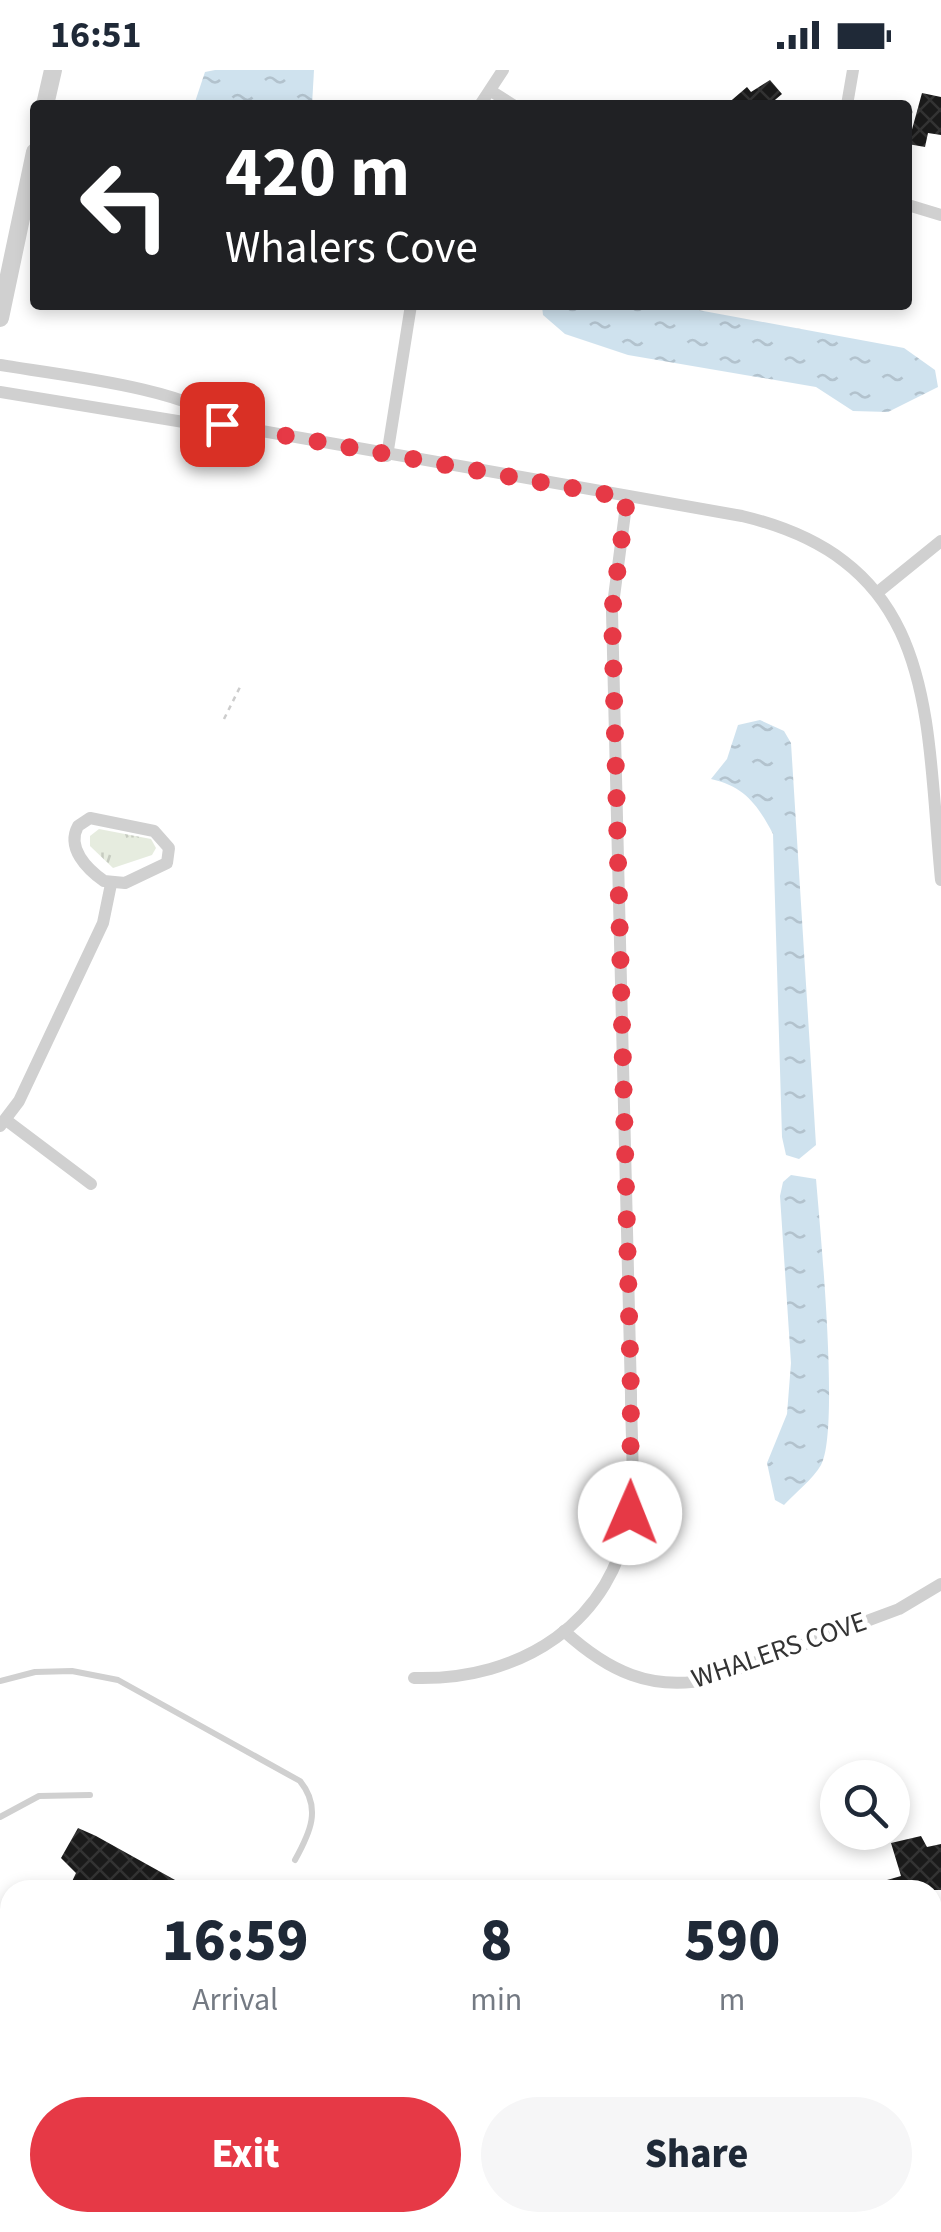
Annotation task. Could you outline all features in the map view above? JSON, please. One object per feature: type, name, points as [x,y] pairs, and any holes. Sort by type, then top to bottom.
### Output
[{"type":"street","points":[[47,100],[53,70]]},
{"type":"street","points":[[485,100],[503,70]]},
{"type":"street","points":[[848,100],[853,70]]},
{"type":"street","points":[[492,92],[505,100]]},
{"type":"street","points":[[0,318],[30,176]]},
{"type":"street","points":[[912,206],[941,215]]},
{"type":"street","points":[[387,456],[410,310]]},
{"type":"street","points":[[0,365],[164,394],[216,414],[222,424]]},
{"type":"street","points":[[0,392],[208,426],[222,424],[742,516],[794,530],[834,553],[878,592],[907,640],[922,692],[941,880]]},
{"type":"street","points":[[414,1678],[458,1678],[495,1670],[543,1648],[564,1631],[608,1578],[626,1531],[631,1496],[612,612],[627,498]]},
{"type":"street","points":[[878,592],[941,541]]},
{"type":"street","points":[[104,820],[154,831],[170,852],[162,868],[111,884],[78,857],[73,834],[82,821],[104,820]]},
{"type":"street","points":[[91,1184],[3,1124],[103,923],[111,884]]},
{"type":"street","name":"WHALERS COVE","points":[[564,1631],[618,1672],[650,1682],[684,1684],[711,1678],[899,1609],[941,1584]]},
{"type":"lane","points":[[0,1681],[36,1672],[72,1672],[118,1680],[300,1782],[313,1808],[310,1832],[295,1860]]},
{"type":"lane","points":[[0,1818],[39,1796],[90,1795]]},
{"type":"path","points":[[224,719],[241,685]]},
{"type":"green space","points":[[99,829],[151,839],[156,848],[152,855],[113,868],[90,846],[90,836]]},
{"type":"water","points":[[314,70],[312,100],[196,100],[205,72]]},
{"type":"water","points":[[542,310],[698,310],[904,348],[935,370],[938,387],[888,412],[853,411],[816,387],[628,355],[565,334],[543,315]]},
{"type":"water","points":[[760,720],[784,731],[791,743],[816,1145],[799,1159],[786,1155],[782,1137],[773,834],[749,798],[732,786],[711,779],[727,759],[738,725]]},
{"type":"water","points":[[791,1175],[816,1179],[829,1413],[821,1465],[784,1505],[775,1500],[767,1463],[787,1414],[791,1363],[780,1196],[783,1182]]},
{"type":"building","points":[[770,80],[782,94],[775,100],[732,100],[747,87],[751,92]]},
{"type":"building","points":[[922,93],[941,97],[941,135],[928,133],[925,147],[912,145]]},
{"type":"building","points":[[78,1828],[175,1880],[73,1880],[76,1873],[61,1858]]},
{"type":"building","points":[[921,1836],[927,1847],[941,1844],[941,1880],[887,1880],[901,1876],[893,1850],[910,1850],[910,1839]]},
{"type":"route","points":[[222,424],[627,498],[612,612],[631,1395],[630,1513]]}]
